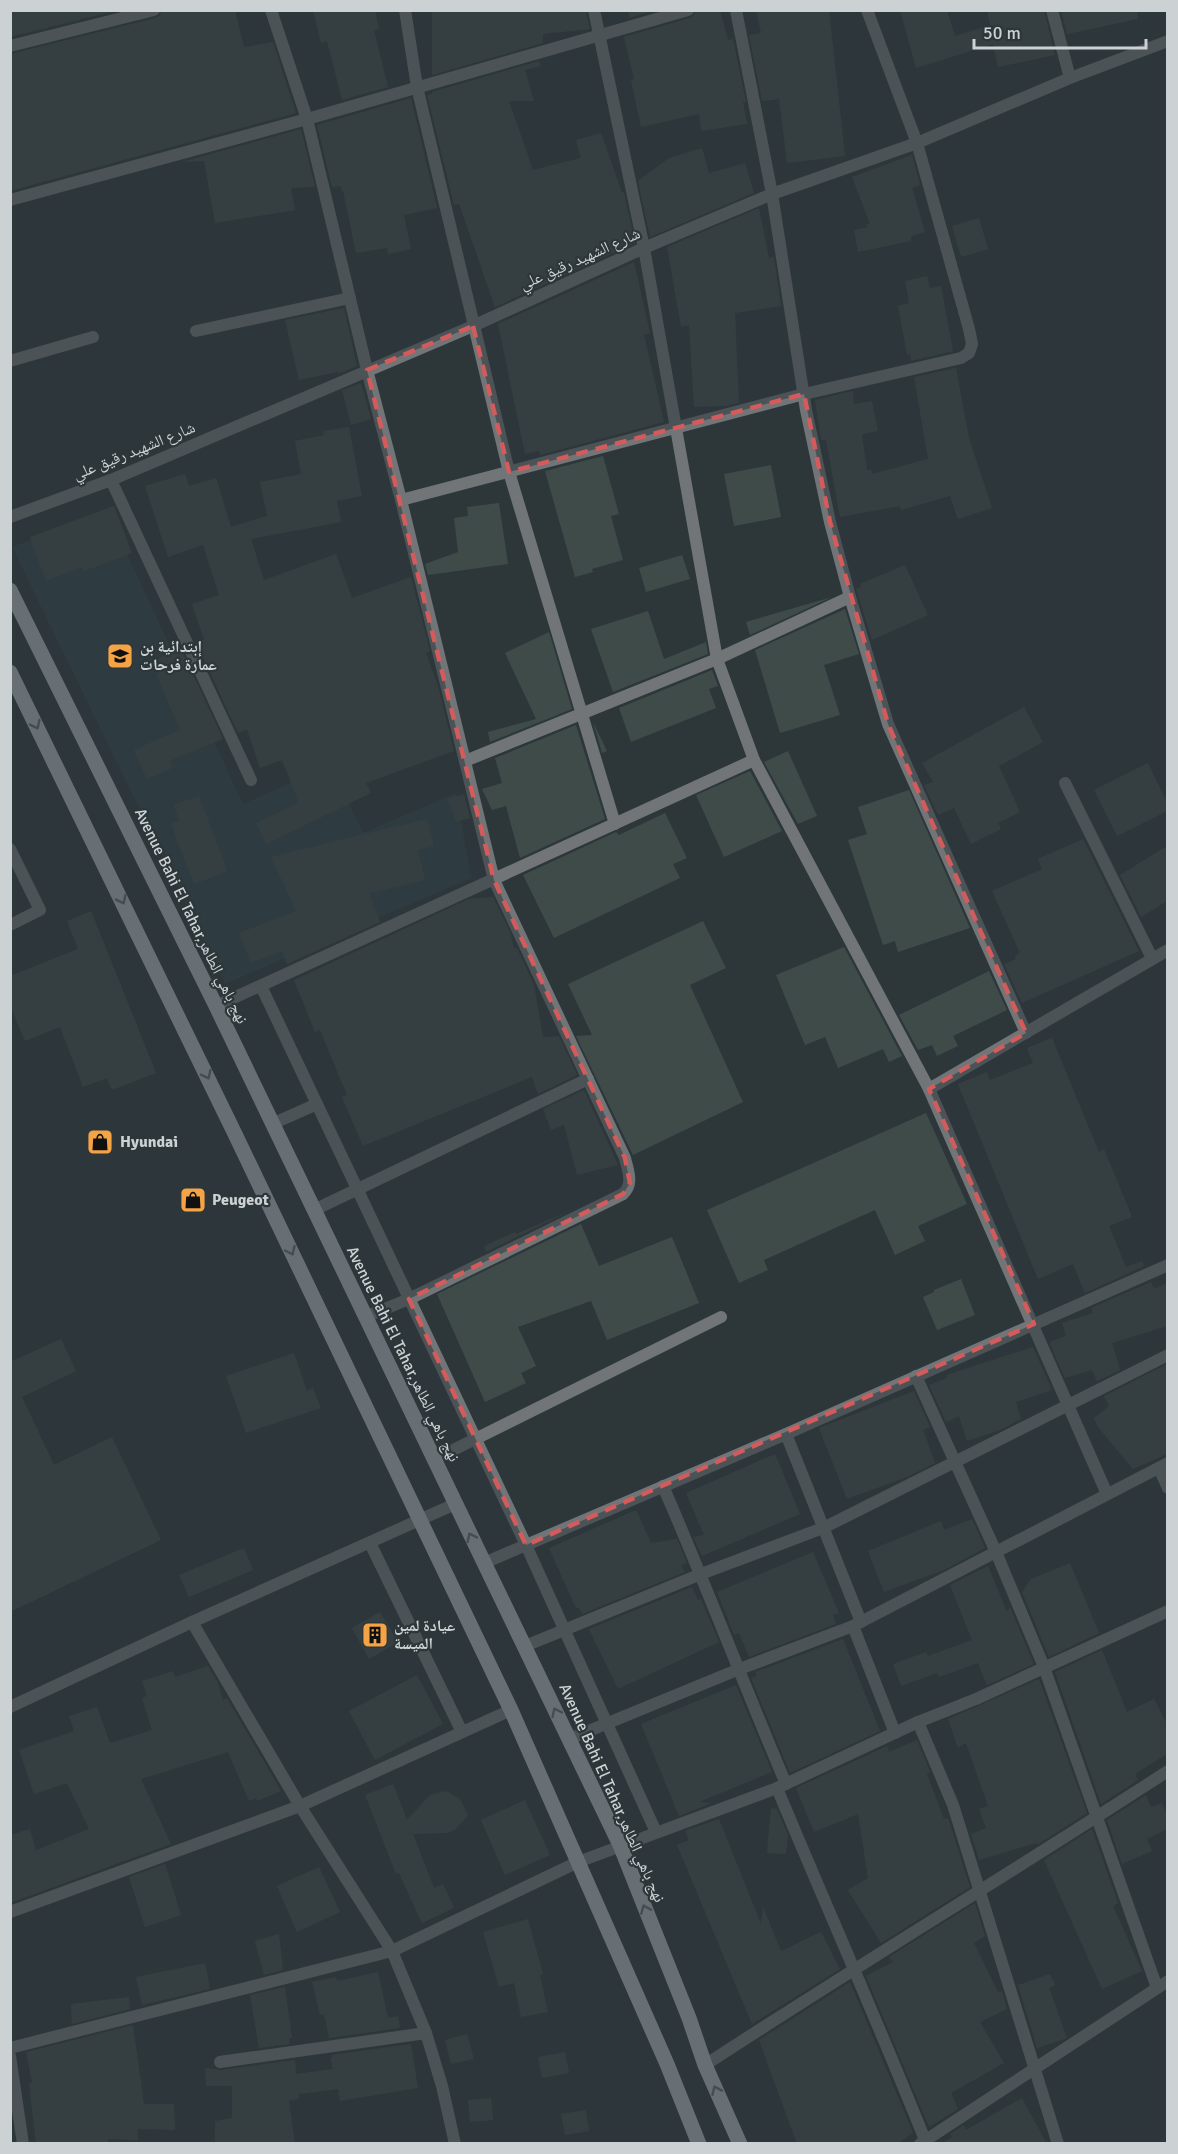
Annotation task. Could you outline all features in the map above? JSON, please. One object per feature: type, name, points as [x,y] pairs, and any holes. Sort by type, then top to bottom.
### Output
[{"type":"main road","name":"Avenue Bahi El Tahar,نهج باهي الطاهر","points":[[10,591],[216,1006],[620,1845],[689,2018],[705,2065],[740,2144]]},
{"type":"main road","points":[[10,672],[241,1145],[510,1710],[667,2064],[699,2144]]},
{"type":"street","points":[[10,46],[154,10]]},
{"type":"street","points":[[271,10],[307,119],[494,880],[625,1158],[630,1183],[628,1190],[623,1194],[409,1299],[365,1317]]},
{"type":"street","points":[[405,10],[417,87],[509,472],[615,824]]},
{"type":"street","points":[[594,10],[644,248],[717,659],[754,760],[929,1089],[1107,1494]]},
{"type":"street","points":[[10,200],[600,37],[688,10]]},
{"type":"street","points":[[736,10],[772,195],[804,394],[830,522],[850,597],[888,724],[1026,1033]]},
{"type":"street","points":[[401,500],[804,394],[961,358],[969,353],[972,344],[969,328],[917,143],[867,10]]},
{"type":"street","points":[[1052,10],[1070,78]]},
{"type":"street","name":"شارع الشهيد رقيق علي","points":[[10,517],[111,480],[473,326],[644,248],[772,195],[917,143],[1070,78],[1167,41]]},
{"type":"street","points":[[196,331],[350,298]]},
{"type":"street","points":[[10,361],[93,337]]},
{"type":"street","points":[[111,480],[251,780]]},
{"type":"street","points":[[465,761],[717,659],[850,597]]},
{"type":"street","points":[[216,1006],[754,760]]},
{"type":"street","points":[[1065,783],[1152,958]]},
{"type":"street","points":[[10,849],[40,910],[10,925]]},
{"type":"street","points":[[929,1089],[1167,950]]},
{"type":"street","points":[[261,986],[526,1545],[656,1832]]},
{"type":"street","points":[[314,1210],[588,1080]]},
{"type":"street","points":[[272,1124],[317,1104]]},
{"type":"street","points":[[483,1563],[786,1434],[1167,1265]]},
{"type":"street","points":[[433,1460],[721,1317]]},
{"type":"street","points":[[525,1646],[701,1574],[823,1528],[1167,1355]]},
{"type":"street","points":[[663,1486],[701,1574],[781,1786],[853,1969],[890,2053],[923,2142],[1162,1984],[1044,1667],[996,1552],[916,1376]]},
{"type":"street","points":[[786,1434],[823,1528],[895,1733]]},
{"type":"street","points":[[569,1739],[857,1624],[1163,1466],[1167,1488]]},
{"type":"street","points":[[10,1707],[455,1504]]},
{"type":"street","points":[[370,1543],[462,1732]]},
{"type":"street","points":[[10,2048],[392,1951],[578,1862],[781,1786],[1167,1611]]},
{"type":"street","points":[[192,1622],[300,1806],[392,1951],[426,2033],[442,2086],[454,2143]]},
{"type":"street","points":[[10,1912],[300,1806],[510,1710]]},
{"type":"street","points":[[918,1722],[953,1805],[1058,2144]]},
{"type":"street","points":[[705,2065],[1167,1771]]},
{"type":"street","points":[[220,2062],[426,2033]]},
{"type":"street","points":[[10,2056],[23,2144]]},
{"type":"highlighted area","points":[[473,326],[509,472],[804,394],[830,522],[888,724],[1026,1033],[929,1089],[1034,1324],[526,1545],[409,1299],[623,1194],[630,1183],[625,1158],[494,880],[367,370]]},
{"type":"shaded area","name":"إبتدائية بن عمارة فرحات","points":[[107,511],[243,804],[331,765],[363,833],[456,793],[471,878],[225,984],[12,547]]},
{"type":"building","points":[[10,10],[118,10],[10,37]]},
{"type":"building","points":[[162,10],[235,10],[244,47],[273,42],[296,113],[10,191],[12,64],[10,64],[10,54],[156,18]]},
{"type":"building","points":[[313,10],[375,10],[379,29],[374,30],[388,87],[342,100],[327,41],[321,43]]},
{"type":"building","points":[[432,10],[586,10],[590,29],[543,34],[543,43],[432,75]]},
{"type":"building","points":[[628,10],[656,10],[629,18]]},
{"type":"building","points":[[696,10],[720,10],[728,40],[733,39],[746,102],[743,102],[747,124],[701,131],[699,114],[641,127],[631,80],[634,79],[624,37],[690,18]]},
{"type":"building","points":[[756,10],[829,10],[845,156],[787,163],[779,99],[762,101],[749,35],[761,33]]},
{"type":"building","points":[[900,10],[947,10],[955,36],[990,25],[987,10],[1044,10],[1055,55],[998,67],[993,44],[916,68]]},
{"type":"building","points":[[1061,10],[1137,10],[1138,19],[1067,34]]},
{"type":"building","points":[[539,61],[541,66],[525,70],[534,101],[509,101],[533,170],[581,158],[576,140],[601,133],[622,193],[624,192],[635,243],[495,307],[459,204],[454,205],[427,95]]},
{"type":"building","points":[[411,98],[437,208],[404,215],[411,249],[388,254],[387,248],[356,253],[343,191],[341,186],[332,187],[317,125]]},
{"type":"building","points":[[301,129],[315,187],[291,188],[295,210],[215,223],[204,161],[182,162]]},
{"type":"building","points":[[702,148],[709,173],[745,163],[754,193],[650,237],[638,181],[669,158]]},
{"type":"building","points":[[912,155],[920,185],[912,188],[925,232],[911,236],[911,241],[858,252],[854,230],[868,227],[867,224],[870,224],[852,177]]},
{"type":"building","points":[[759,208],[769,258],[774,257],[781,306],[735,313],[739,403],[694,407],[689,325],[681,327],[667,247]]},
{"type":"building","points":[[979,218],[988,249],[961,257],[952,226]]},
{"type":"building","points":[[634,262],[650,333],[644,335],[664,422],[540,455],[539,451],[525,454],[498,324]]},
{"type":"building","points":[[927,276],[930,288],[941,286],[953,351],[911,361],[910,354],[907,355],[898,306],[909,303],[905,281]]},
{"type":"building","points":[[344,308],[357,366],[338,374],[338,372],[299,380],[285,320]]},
{"type":"building","points":[[956,368],[969,438],[992,508],[958,519],[950,496],[901,510],[900,506],[840,517],[826,440],[821,440],[815,400],[853,391],[854,404],[872,401],[878,431],[862,434],[867,470],[871,470],[872,474],[928,459],[914,377]]},
{"type":"building","points":[[361,383],[371,419],[351,425],[342,390]]},
{"type":"building","points":[[349,427],[362,496],[337,501],[341,522],[251,539],[264,580],[336,554],[352,598],[411,577],[430,651],[426,653],[438,686],[454,751],[366,783],[371,793],[266,844],[256,823],[299,803],[282,760],[260,768],[247,729],[238,733],[196,642],[204,639],[192,604],[219,595],[203,545],[168,557],[145,486],[185,474],[189,486],[216,478],[231,527],[267,516],[260,482],[301,474],[295,441],[324,435],[323,431]]},
{"type":"building","points":[[603,456],[619,514],[611,516],[623,560],[592,569],[593,572],[575,577],[545,471]]},
{"type":"building","points":[[771,465],[781,517],[734,526],[724,474]]},
{"type":"building","points":[[499,503],[508,564],[428,575],[425,564],[458,552],[454,518],[468,516],[467,507]]},
{"type":"building","points":[[114,506],[132,553],[84,571],[82,567],[46,581],[30,537]]},
{"type":"building","points":[[682,555],[690,579],[646,592],[639,568]]},
{"type":"building","points":[[905,565],[928,615],[872,640],[856,589],[861,587],[860,584]]},
{"type":"building","points":[[832,597],[750,635],[746,622]]},
{"type":"building","points":[[845,609],[859,654],[824,665],[840,715],[780,733],[755,650]]},
{"type":"building","points":[[648,611],[664,659],[706,642],[708,654],[613,692],[591,629]]},
{"type":"building","points":[[549,632],[572,709],[490,742],[488,732],[536,719],[505,653]]},
{"type":"building","points":[[181,649],[223,739],[169,761],[172,768],[147,779],[134,750],[180,730],[151,661]]},
{"type":"building","points":[[712,670],[718,686],[709,689],[716,708],[631,742],[619,708]]},
{"type":"building","points":[[1024,707],[1043,742],[999,766],[1020,812],[998,823],[1001,829],[971,844],[954,808],[938,815],[924,785],[933,782],[922,763]]},
{"type":"building","points":[[593,722],[607,751],[602,753]]},
{"type":"building","points":[[576,725],[605,819],[520,858],[506,806],[492,810],[482,789],[502,783],[495,758]]},
{"type":"building","points":[[788,751],[817,816],[798,824],[764,762]]},
{"type":"building","points":[[1148,763],[1167,803],[1167,811],[1117,836],[1094,790]]},
{"type":"building","points":[[750,771],[782,831],[724,857],[696,795]]},
{"type":"building","points":[[909,790],[970,928],[898,952],[895,941],[883,945],[848,840],[867,834],[858,807]]},
{"type":"building","points":[[464,794],[470,818],[456,822],[448,799]]},
{"type":"building","points":[[199,796],[227,871],[194,884],[171,824],[179,821],[174,805]]},
{"type":"building","points":[[665,813],[687,858],[673,864],[680,878],[554,938],[523,875],[616,832],[619,835]]},
{"type":"building","points":[[427,819],[434,846],[418,850],[425,880],[369,893],[380,922],[287,964],[282,951],[251,963],[239,933],[296,911],[271,857]]},
{"type":"building","points":[[1083,839],[1139,951],[1022,1003],[1004,964],[1016,959],[1015,956],[1020,953],[992,891],[1042,869],[1038,859]]},
{"type":"building","points":[[1167,846],[1167,901],[1141,917],[1120,875]]},
{"type":"building","points":[[493,897],[510,932],[514,948],[517,948],[534,985],[543,1037],[559,1036],[577,1075],[538,1094],[532,1077],[363,1146],[342,1097],[347,1095],[320,1030],[315,1032],[294,980],[469,899]]},
{"type":"building","points":[[91,911],[156,1073],[112,1090],[107,1078],[83,1087],[60,1027],[25,1041],[10,1005],[10,976],[78,949],[67,921]]},
{"type":"building","points":[[703,921],[726,968],[690,985],[743,1102],[633,1155],[576,1036],[592,1035],[568,984]]},
{"type":"building","points":[[844,947],[902,1056],[889,1062],[883,1049],[838,1068],[825,1037],[805,1045],[776,975]]},
{"type":"building","points":[[989,971],[1007,1010],[953,1036],[958,1046],[937,1056],[932,1045],[918,1050],[899,1015]]},
{"type":"building","points":[[1052,1038],[1099,1152],[1104,1149],[1132,1217],[1109,1226],[1126,1267],[1142,1261],[1144,1266],[1085,1293],[1073,1264],[1038,1279],[958,1084],[987,1072],[990,1080],[1033,1063],[1027,1048]]},
{"type":"building","points":[[584,1090],[618,1165],[577,1175],[564,1125],[551,1130],[543,1109]]},
{"type":"building","points":[[926,1113],[967,1204],[918,1226],[925,1241],[895,1255],[875,1210],[764,1260],[768,1270],[739,1283],[707,1210]]},
{"type":"building","points":[[574,1209],[486,1252],[484,1246]]},
{"type":"building","points":[[581,1224],[599,1266],[672,1237],[699,1303],[607,1340],[591,1301],[518,1327],[536,1366],[521,1373],[526,1383],[485,1402],[437,1294]]},
{"type":"building","points":[[961,1279],[975,1315],[937,1330],[923,1297]]},
{"type":"building","points":[[1151,1282],[1154,1289],[1167,1283],[1167,1326],[1112,1343],[1120,1370],[1097,1381],[1092,1370],[1065,1378],[1049,1342],[1066,1336],[1062,1323],[1093,1313],[1091,1308]]},
{"type":"building","points":[[61,1339],[76,1371],[22,1397],[54,1465],[112,1437],[161,1540],[10,1612],[10,1362]]},
{"type":"building","points":[[1033,1347],[1052,1390],[1016,1402],[1021,1419],[1000,1430],[967,1441],[959,1416],[946,1422],[929,1385],[947,1378],[946,1375]]},
{"type":"building","points":[[294,1353],[307,1391],[313,1388],[321,1408],[246,1433],[226,1376]]},
{"type":"building","points":[[1167,1364],[1167,1454],[1133,1469],[1098,1427],[1094,1418],[1109,1406],[1104,1396]]},
{"type":"building","points":[[914,1391],[930,1427],[923,1430],[935,1463],[907,1477],[847,1499],[819,1428]]},
{"type":"building","points":[[775,1454],[800,1514],[702,1556],[693,1537],[704,1535],[686,1493]]},
{"type":"building","points":[[636,1510],[651,1543],[677,1539],[687,1563],[681,1565],[685,1572],[582,1614],[579,1607],[576,1608],[549,1548]]},
{"type":"building","points":[[972,1519],[985,1548],[944,1570],[884,1592],[868,1551],[941,1521],[944,1530]]},
{"type":"building","points":[[244,1548],[253,1570],[189,1597],[179,1575]]},
{"type":"building","points":[[813,1552],[839,1613],[833,1615],[836,1624],[749,1657],[739,1633],[734,1635],[717,1592]]},
{"type":"building","points":[[1070,1563],[1099,1633],[1049,1657],[1022,1592],[1031,1579]]},
{"type":"building","points":[[988,1566],[1007,1612],[1010,1607],[1034,1664],[987,1685],[978,1663],[939,1677],[937,1673],[901,1686],[893,1664],[926,1652],[928,1656],[972,1640],[950,1585]]},
{"type":"building","points":[[692,1587],[698,1600],[701,1599],[719,1642],[618,1689],[589,1629]]},
{"type":"building","name":"عيادة لمين الميسة","points":[[380,1612],[398,1642],[369,1659],[352,1628]]},
{"type":"building","points":[[843,1639],[880,1731],[790,1773],[751,1678],[757,1676],[755,1672]]},
{"type":"building","points":[[1102,1650],[1127,1712],[1154,1699],[1167,1724],[1167,1754],[1135,1774],[1138,1780],[1101,1804],[1055,1672]]},
{"type":"building","points":[[208,1666],[217,1681],[223,1700],[227,1698],[281,1791],[257,1801],[256,1798],[249,1801],[228,1752],[141,1779],[171,1844],[10,1903],[10,1835],[30,1829],[36,1850],[89,1829],[67,1783],[34,1794],[19,1750],[74,1731],[69,1716],[97,1707],[110,1743],[152,1730],[142,1698],[147,1696],[142,1681],[173,1671],[175,1677]]},
{"type":"building","points":[[417,1675],[443,1724],[375,1760],[349,1711]]},
{"type":"building","points":[[1039,1679],[1087,1813],[1037,1845],[1036,1843],[979,1860],[971,1834],[986,1828],[979,1809],[988,1806],[966,1743],[958,1748],[948,1719]]},
{"type":"building","points":[[736,1685],[772,1772],[699,1802],[712,1803],[679,1816],[641,1724]]},
{"type":"building","points":[[917,1740],[930,1772],[927,1774],[944,1819],[948,1818],[970,1887],[881,1943],[848,1890],[868,1878],[858,1814],[814,1832],[796,1788],[887,1746],[889,1752]]},
{"type":"building","points":[[393,1784],[407,1820],[430,1795],[446,1791],[460,1799],[468,1815],[456,1829],[448,1833],[413,1834],[434,1888],[443,1884],[454,1908],[422,1923],[399,1873],[396,1874],[365,1795]]},
{"type":"building","points":[[1146,1795],[1151,1807],[1162,1803],[1167,1815],[1167,1829],[1147,1839],[1152,1851],[1122,1864],[1107,1820]]},
{"type":"building","points":[[525,1800],[550,1855],[505,1875],[481,1820]]},
{"type":"building","points":[[771,1808],[777,1809],[788,1835],[786,1854],[767,1853]]},
{"type":"building","points":[[719,1819],[761,1924],[763,1907],[781,1951],[821,1932],[840,1969],[752,2024],[677,1845],[689,1840],[685,1831]]},
{"type":"building","points":[[1092,1829],[1118,1903],[1113,1906],[1142,1971],[1102,1989],[1044,1860]]},
{"type":"building","points":[[165,1864],[181,1915],[145,1927],[129,1877]]},
{"type":"building","points":[[319,1867],[340,1912],[297,1932],[277,1886]]},
{"type":"building","points":[[975,1903],[985,1936],[974,1943],[998,1992],[1002,1991],[1007,2009],[980,2022],[1004,2063],[951,2093],[958,2109],[929,2127],[866,1976],[893,1962],[889,1957]]},
{"type":"building","points":[[528,1919],[543,1974],[540,1975],[548,2012],[521,2017],[514,1983],[499,1987],[483,1932]]},
{"type":"building","points":[[279,1934],[283,1970],[264,1975],[255,1941]]},
{"type":"building","points":[[205,1963],[210,1989],[142,2005],[136,1977]]},
{"type":"building","points":[[378,1972],[388,2018],[398,2016],[400,2028],[329,2038],[324,2014],[320,2015],[312,1982],[336,1977],[337,1981]]},
{"type":"building","points":[[1050,1974],[1055,1985],[1049,1988],[1067,2038],[1037,2048],[1018,1985]]},
{"type":"building","points":[[850,1982],[913,2133],[897,2144],[797,2144],[759,2040]]},
{"type":"building","points":[[285,1987],[292,2038],[289,2038],[290,2044],[259,2048],[250,1995]]},
{"type":"building","points":[[129,1997],[130,2009],[72,2024],[71,2004]]},
{"type":"building","points":[[133,2025],[144,2104],[174,2104],[175,2130],[138,2129],[138,2140],[108,2139],[109,2144],[36,2144],[29,2083],[32,2083],[26,2052]]},
{"type":"building","points":[[467,2034],[474,2059],[451,2064],[445,2040]]},
{"type":"building","points":[[411,2044],[418,2088],[340,2101],[338,2089],[299,2094],[299,2099],[289,2101],[295,2144],[215,2144],[215,2121],[232,2118],[232,2086],[206,2086],[205,2068],[221,2070],[295,2060],[296,2074],[333,2069],[331,2055]]},
{"type":"building","points":[[565,2052],[569,2073],[542,2078],[538,2057]]},
{"type":"building","points":[[491,2098],[493,2120],[470,2122],[468,2100]]},
{"type":"building","points":[[1022,2098],[1047,2144],[941,2144],[952,2137],[950,2134],[964,2125],[966,2130]]},
{"type":"building","points":[[586,2110],[589,2131],[565,2135],[561,2114]]},
{"type":"place","name":"إبتدائية بن عمارة فرحات","points":[[120,656]]},
{"type":"place","name":"Hyundai","points":[[100,1142]]},
{"type":"place","name":"Peugeot","points":[[193,1200]]},
{"type":"place","name":"عيادة لمين الميسة","points":[[375,1635]]}]
